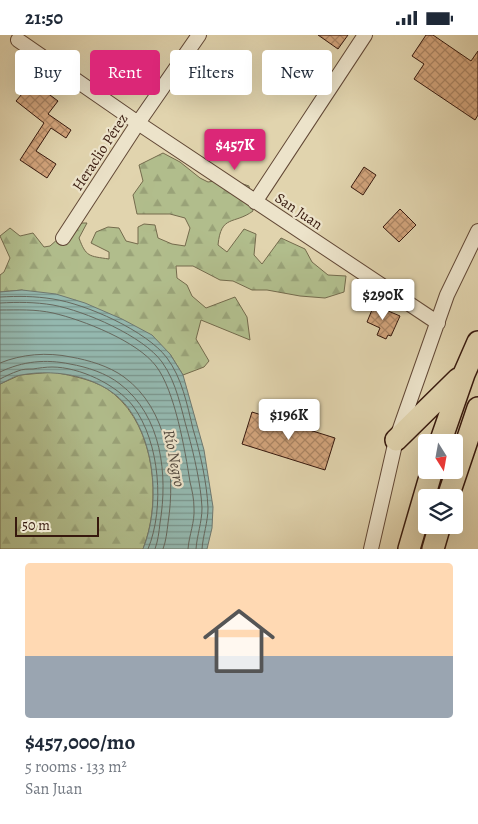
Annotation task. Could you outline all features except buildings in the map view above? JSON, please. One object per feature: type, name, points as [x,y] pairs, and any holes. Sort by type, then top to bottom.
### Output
[{"type":"highway","points":[[443,434],[464,374],[478,342]]},
{"type":"highway","points":[[396,440],[464,374]]},
{"type":"highway","points":[[451,489],[478,407]]},
{"type":"highway","points":[[409,549],[429,479]]},
{"type":"highway","points":[[433,549],[437,534]]},
{"type":"street","name":"Heraclio Pérez","points":[[63,238],[138,123],[199,35]]},
{"type":"street","points":[[255,202],[365,35]]},
{"type":"street","name":"San Juan","points":[[18,40],[255,202],[438,323]]},
{"type":"street","points":[[371,549],[396,440],[447,295],[478,232]]},
{"type":"green space","points":[[163,153],[180,162],[208,182],[228,179],[249,186],[253,211],[225,224],[220,235],[218,245],[227,252],[244,229],[256,234],[254,255],[262,264],[281,238],[305,249],[312,262],[328,275],[346,276],[344,292],[325,298],[267,290],[252,290],[233,281],[220,280],[193,266],[176,266],[177,278],[187,285],[192,296],[206,308],[235,297],[247,317],[250,340],[201,320],[196,339],[209,361],[204,367],[183,375],[170,354],[22,290],[0,292],[0,275],[4,272],[10,258],[0,236],[10,228],[20,236],[33,233],[44,247],[50,246],[76,223],[87,223],[79,238],[84,249],[89,255],[109,259],[109,252],[91,243],[96,232],[108,227],[119,228],[126,241],[138,244],[138,227],[144,224],[155,225],[158,238],[172,244],[185,246],[190,228],[185,218],[170,214],[137,214],[133,195],[143,181],[139,165]]},
{"type":"green space","points":[[53,372],[85,379],[108,389],[128,408],[138,426],[146,445],[151,466],[153,488],[149,530],[143,549],[0,549],[0,384],[20,375]]},
{"type":"water","name":"Río Negro","points":[[22,290],[56,294],[85,303],[122,319],[152,335],[170,354],[183,375],[204,450],[213,507],[212,528],[207,549],[143,549],[152,515],[153,496],[150,459],[138,424],[129,409],[108,389],[80,377],[50,373],[21,375],[0,384],[0,292]]}]
